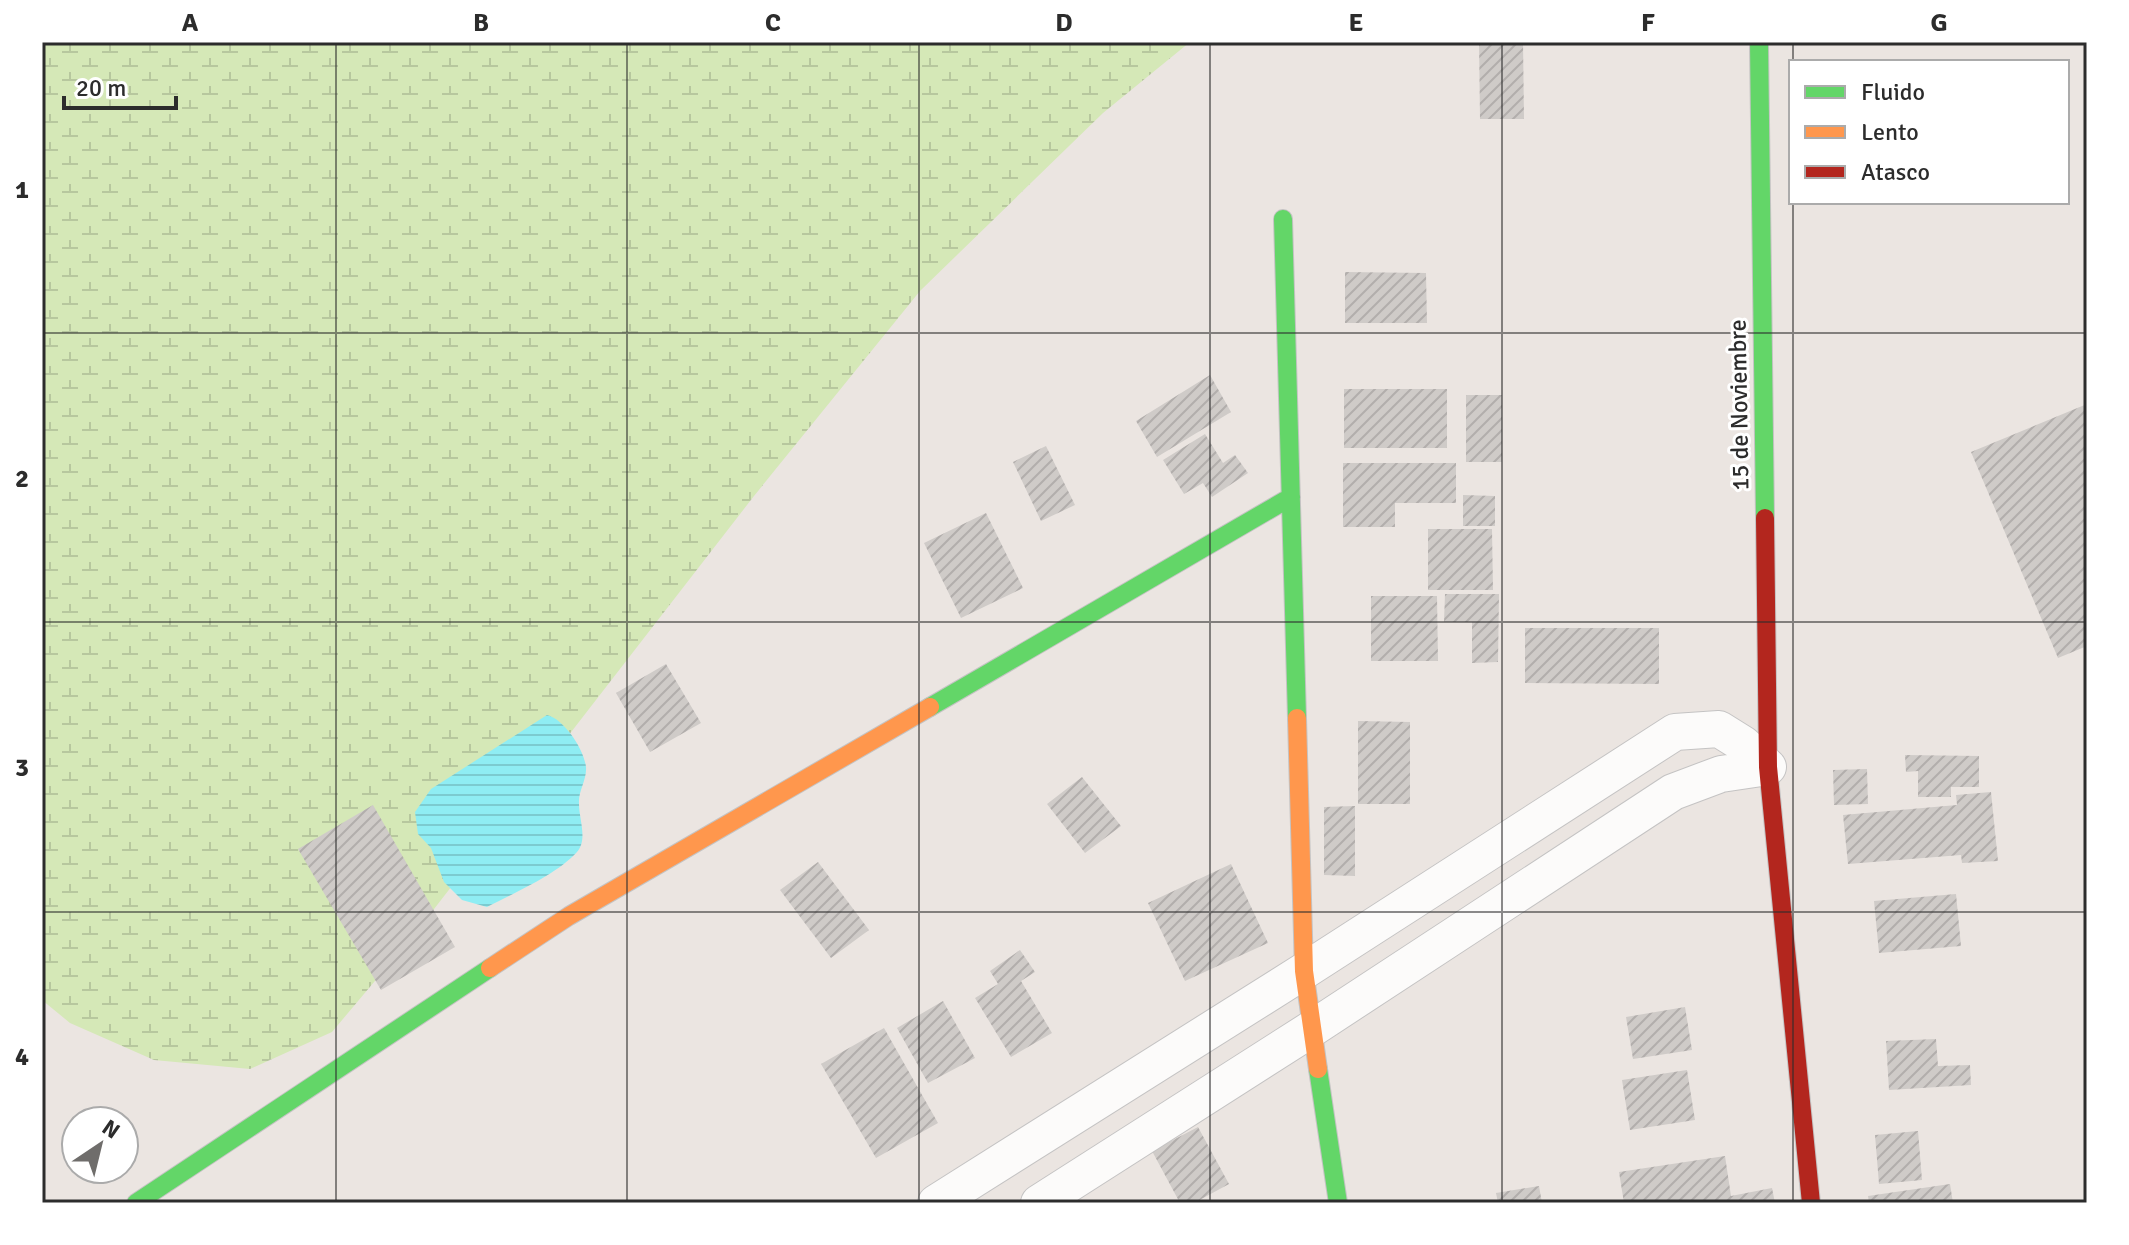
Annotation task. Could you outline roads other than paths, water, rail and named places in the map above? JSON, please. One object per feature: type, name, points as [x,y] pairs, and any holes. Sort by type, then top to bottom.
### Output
[{"type":"street","name":"15 de Noviembre","points":[[1759,42],[1768,767],[1811,1203]]},
{"type":"street","points":[[1283,219],[1304,971],[1338,1203]]},
{"type":"street","points":[[136,1203],[569,916],[1291,497]]},
{"type":"street","points":[[936,1203],[1675,732],[1719,729],[1743,744],[1768,767]]},
{"type":"street","points":[[1039,1203],[1673,792],[1721,774],[1768,767]]},
{"type":"water","points":[[547,715],[566,728],[577,744],[586,767],[579,799],[580,847],[546,876],[487,907],[462,900],[444,882],[431,848],[418,834],[415,812],[431,789]]}]
